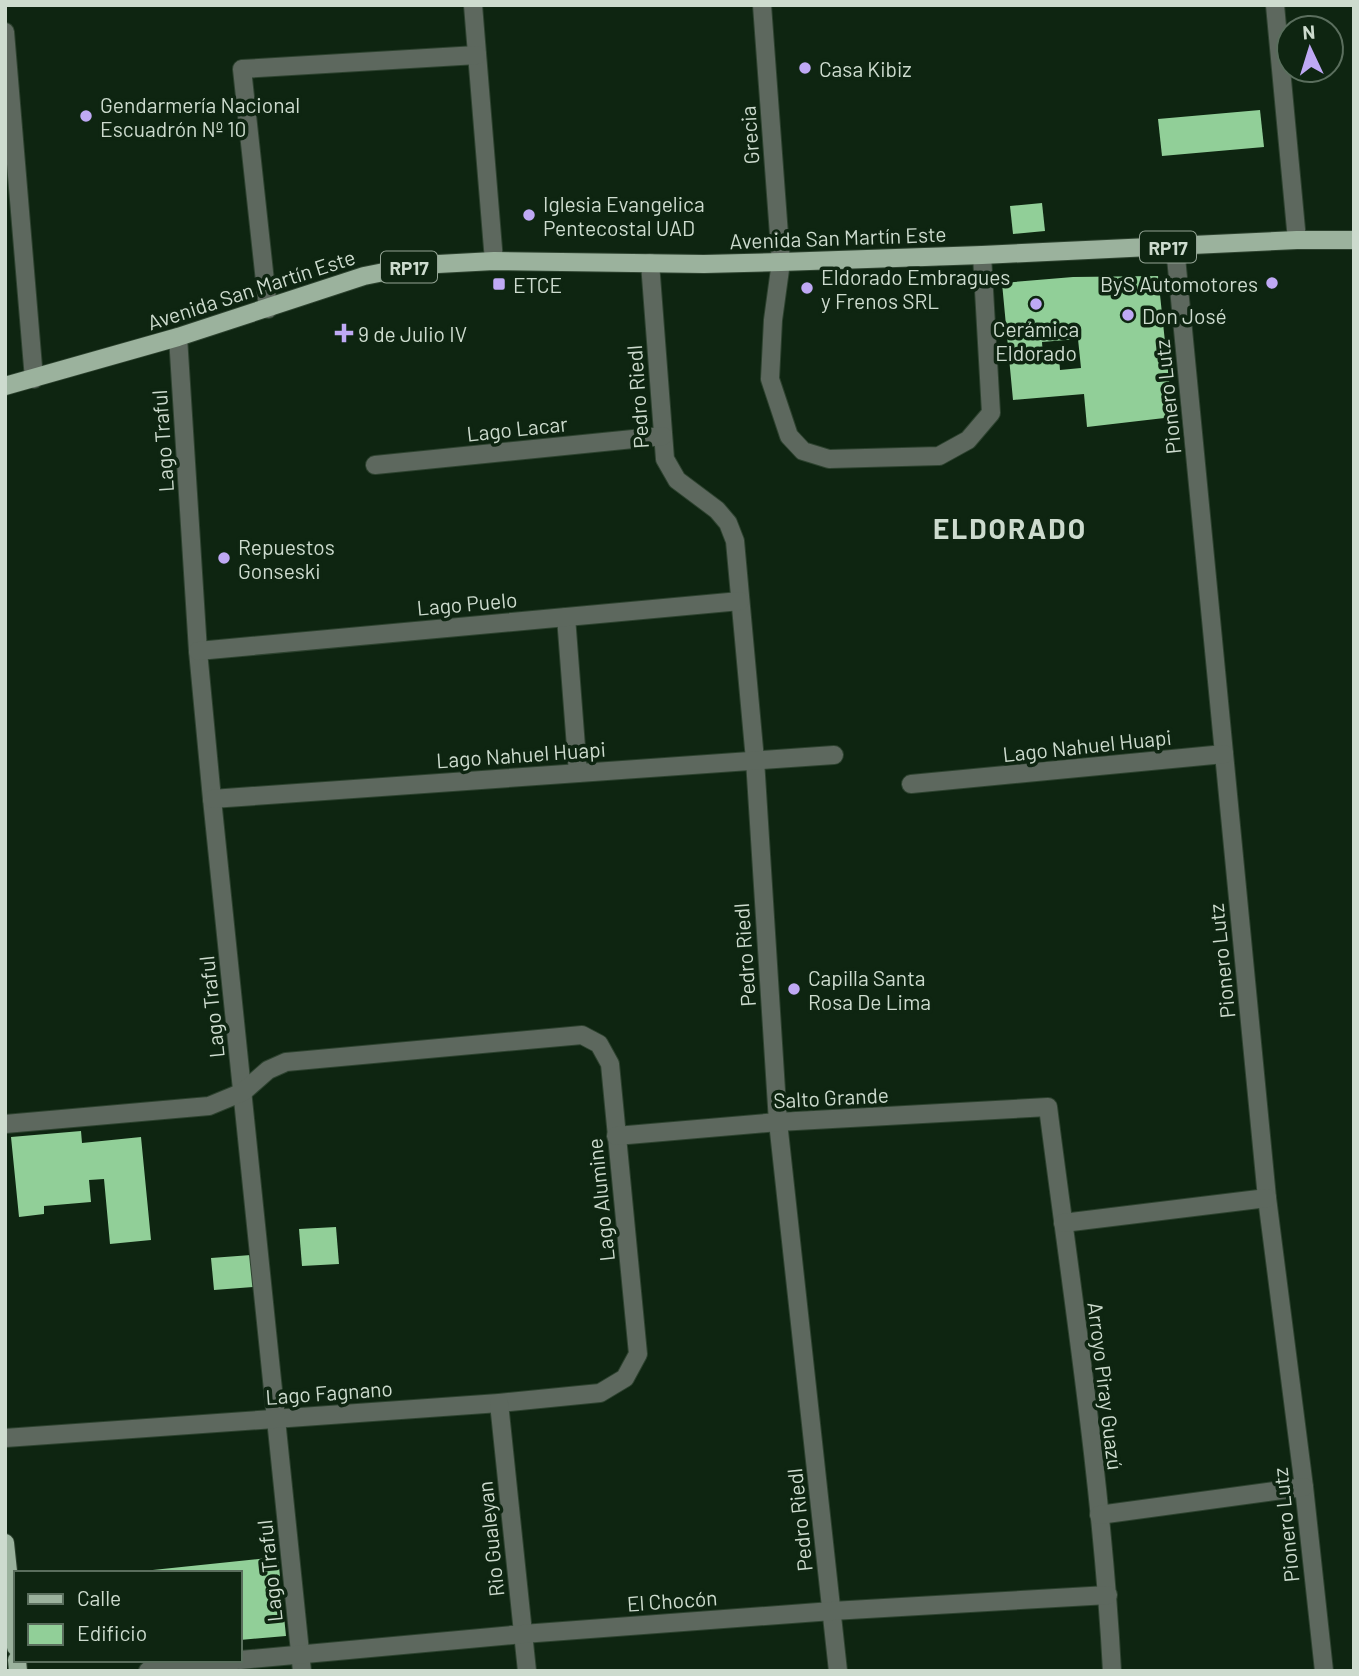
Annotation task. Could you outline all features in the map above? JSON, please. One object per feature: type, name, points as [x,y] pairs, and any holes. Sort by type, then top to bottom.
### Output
[{"type":"main road","name":"Avenida San Martín Este","points":[[5,386],[178,337],[364,276],[419,265],[494,261],[781,262],[1297,240],[1354,240]]},
{"type":"main road","points":[[5,1543],[14,1628]]},
{"type":"street","points":[[472,5],[494,261]]},
{"type":"street","name":"Grecia","points":[[762,5],[781,262]]},
{"type":"street","points":[[1275,5],[1297,240]]},
{"type":"street","points":[[5,32],[34,379]]},
{"type":"street","points":[[268,309],[243,69],[477,55]]},
{"type":"street","name":"Pionero Lutz","points":[[1175,247],[1267,1198],[1304,1487],[1324,1671]]},
{"type":"street","points":[[781,262],[773,320],[770,379],[789,436],[803,451],[829,459],[939,456],[968,440],[990,413],[982,255]]},
{"type":"street","name":"Pedro Riedl","points":[[650,263],[665,459],[677,480],[717,510],[728,523],[735,541],[755,760],[778,1122],[838,1671]]},
{"type":"street","name":"Lago Traful","points":[[178,337],[198,651],[301,1662]]},
{"type":"street","name":"Lago Lacar","points":[[375,465],[663,436]]},
{"type":"street","name":"Lago Puelo","points":[[198,651],[740,601]]},
{"type":"street","points":[[566,617],[578,773]]},
{"type":"street","name":"Lago Nahuel Huapi","points":[[911,784],[1224,754]]},
{"type":"street","name":"Lago Nahuel Huapi","points":[[212,799],[834,755]]},
{"type":"street","name":"Lago Alumine","points":[[243,1092],[268,1070],[286,1062],[582,1035],[599,1044],[610,1064],[638,1354]]},
{"type":"street","points":[[5,1124],[209,1105],[243,1092]]},
{"type":"street","name":"Salto Grande","points":[[616,1136],[778,1122],[1048,1107]]},
{"type":"street","name":"Arroyo Piray Guazú","points":[[1048,1107],[1099,1515],[1108,1595],[1112,1671]]},
{"type":"street","points":[[1063,1223],[1267,1198]]},
{"type":"street","name":"Lago Fagnano","points":[[5,1438],[499,1403],[600,1393],[625,1378],[638,1354]]},
{"type":"street","name":"Rio Gualeyan","points":[[499,1403],[527,1671]]},
{"type":"street","points":[[1099,1515],[1304,1487]]},
{"type":"street","name":"El Chocón","points":[[242,1660],[301,1662],[523,1634],[832,1611],[1108,1595]]},
{"type":"street","name":"El Chocón","points":[[148,1671],[222,1662]]},
{"type":"building","points":[[1260,110],[1264,147],[1162,156],[1158,119]]},
{"type":"building","points":[[1042,203],[1045,231],[1013,234],[1010,206]]},
{"type":"building","points":[[1158,276],[1173,417],[1087,427],[1084,394],[1013,400],[1002,283],[1073,277]],"holes":[[[1078,339],[1081,368],[1060,370],[1059,357],[1043,358],[1042,342]]]},
{"type":"building","points":[[81,1131],[82,1143],[141,1137],[151,1240],[110,1244],[104,1179],[89,1180],[91,1202],[44,1206],[44,1214],[19,1217],[11,1137]]},
{"type":"building","points":[[336,1227],[339,1264],[302,1266],[299,1229]]},
{"type":"building","points":[[251,1255],[253,1287],[214,1290],[211,1258]]},
{"type":"building","points":[[278,1557],[286,1636],[242,1640],[242,1571],[143,1571]]},
{"type":"place","name":"Casa Kibiz","points":[[805,68]]},
{"type":"place","name":"Gendarmería Nacional Escuadrón Nº 10","points":[[86,116]]},
{"type":"place","name":"Iglesia Evangelica Pentecostal UAD","points":[[529,215]]},
{"type":"place","name":"ByS Automotores","points":[[1272,283]]},
{"type":"place","name":"ETCE","points":[[499,284]]},
{"type":"place","name":"Eldorado Embragues y Frenos SRL","points":[[807,288]]},
{"type":"place","name":"Cerámica Eldorado","points":[[1036,304]]},
{"type":"place","name":"Don José","points":[[1128,315]]},
{"type":"place","name":"9 de Julio IV","points":[[344,333]]},
{"type":"place","name":"Repuestos Gonseski","points":[[224,558]]},
{"type":"place","name":"Capilla Santa Rosa De Lima","points":[[794,989]]},
{"type":"district","name":"ELDORADO","points":[[1010,528]]}]
